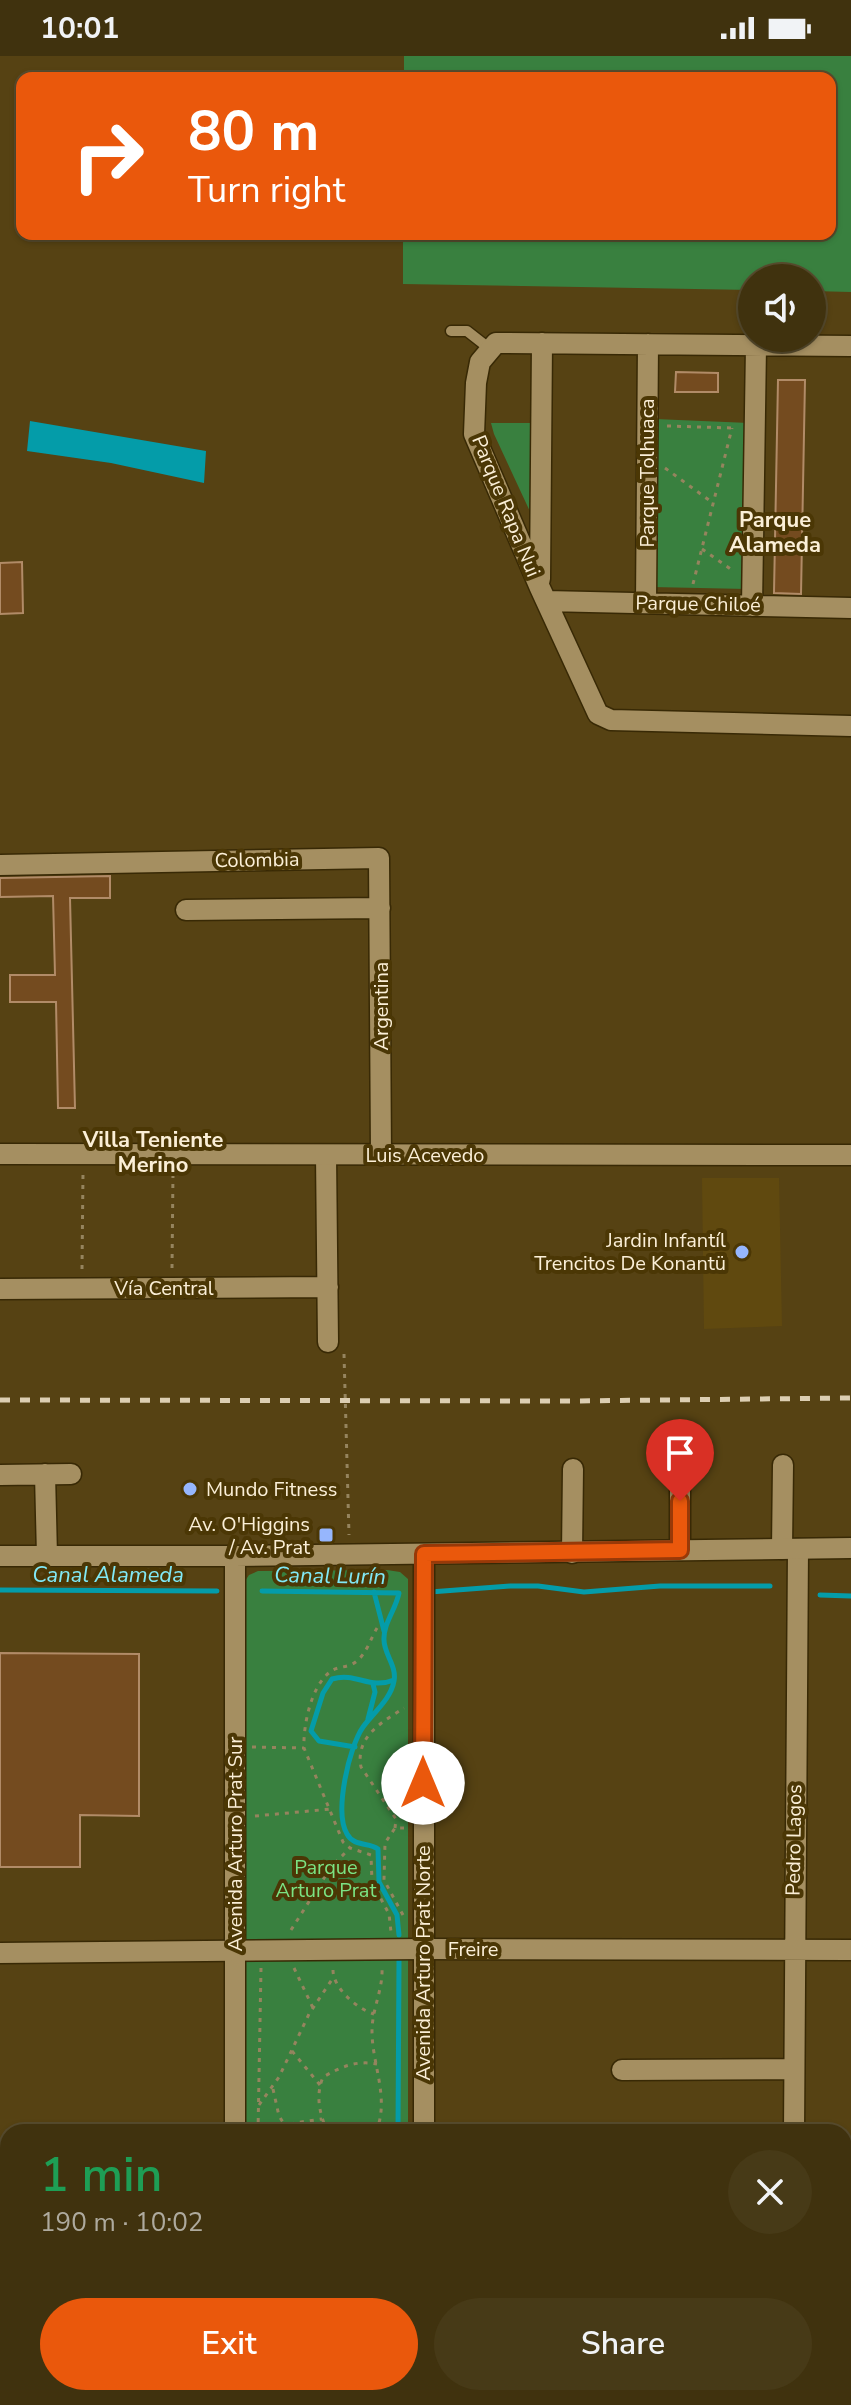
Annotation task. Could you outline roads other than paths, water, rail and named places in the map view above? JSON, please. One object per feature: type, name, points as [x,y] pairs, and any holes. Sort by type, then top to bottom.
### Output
[{"type":"street","points":[[490,349],[496,343],[738,346]]},
{"type":"street","points":[[542,343],[543,594]]},
{"type":"street","name":"Parque Tolhuaca","points":[[646,603],[648,344]]},
{"type":"street","points":[[826,346],[851,346]]},
{"type":"street","name":"Parque Rapa Nui","points":[[490,349],[480,362],[476,383],[474,434],[598,714],[611,720],[851,726]]},
{"type":"street","points":[[752,606],[756,352]]},
{"type":"street","name":"Parque Chiloé","points":[[543,594],[646,603],[851,608]]},
{"type":"street","name":"Colombia","points":[[0,865],[379,858]]},
{"type":"street","name":"Argentina","points":[[379,858],[381,1155]]},
{"type":"street","points":[[186,910],[380,908]]},
{"type":"street","name":"Luis Acevedo","points":[[0,1154],[851,1155]]},
{"type":"street","points":[[326,1155],[328,1342]]},
{"type":"street","name":"Vía Central","points":[[0,1289],[328,1287]]},
{"type":"street","name":"Pedro Lagos","points":[[783,1465],[790,1549],[794,2124]]},
{"type":"street","points":[[572,1553],[573,1469]]},
{"type":"street","points":[[680,1470],[680,1550]]},
{"type":"street","points":[[45,1474],[47,1556]]},
{"type":"street","points":[[0,1475],[71,1474]]},
{"type":"street","points":[[0,1556],[851,1548]]},
{"type":"street","name":"Avenida Arturo Prat Norte","points":[[424,1554],[424,2124]]},
{"type":"street","name":"Avenida Arturo Prat Sur","points":[[235,1556],[235,2124]]},
{"type":"street","name":"Freire","points":[[0,1953],[235,1949],[851,1950]]},
{"type":"street","points":[[622,2070],[793,2069]]},
{"type":"lane","points":[[451,331],[467,331],[490,349]]},
{"type":"water","points":[[30,421],[206,451],[204,483],[111,463],[27,451]]},
{"type":"waterway","name":"Canal Lurín","points":[[430,1592],[510,1586],[584,1592],[660,1586],[770,1586]]},
{"type":"waterway","name":"Canal Alameda","points":[[0,1590],[217,1591]]},
{"type":"waterway","name":"Canal Lurín","points":[[262,1591],[399,1593],[384,1634],[394,1681],[386,1700],[358,1736],[348,1764],[342,1811],[343,1824],[350,1838],[378,1849],[379,1882],[397,1915],[399,1935]]},
{"type":"waterway","name":"Canal Alameda","points":[[374,1592],[384,1631]]},
{"type":"waterway","name":"Canal Lurín","points":[[820,1595],[851,1596]]},
{"type":"waterway","points":[[355,1747],[319,1741],[311,1731],[323,1693],[332,1679],[341,1677],[377,1683],[394,1680]]},
{"type":"waterway","points":[[368,1719],[375,1692],[373,1684]]},
{"type":"waterway","name":"Canal Lurín","points":[[398,2124],[399,1960]]},
{"type":"railway","points":[[0,1400],[851,1398]]},
{"type":"place","name":"Jardin Infantíl Trencitos De Konantü","points":[[742,1252]]},
{"type":"place","name":"Mundo Fitness","points":[[190,1489]]},
{"type":"place","name":"Av. O'Higgins / Av. Prat","points":[[326,1535]]},
{"type":"district","name":"Parque Alameda","points":[[775,532]]},
{"type":"district","name":"Villa Teniente Merino","points":[[153,1152]]},
{"type":"park label","name":"Parque Arturo Prat","points":[[326,1878]]}]
